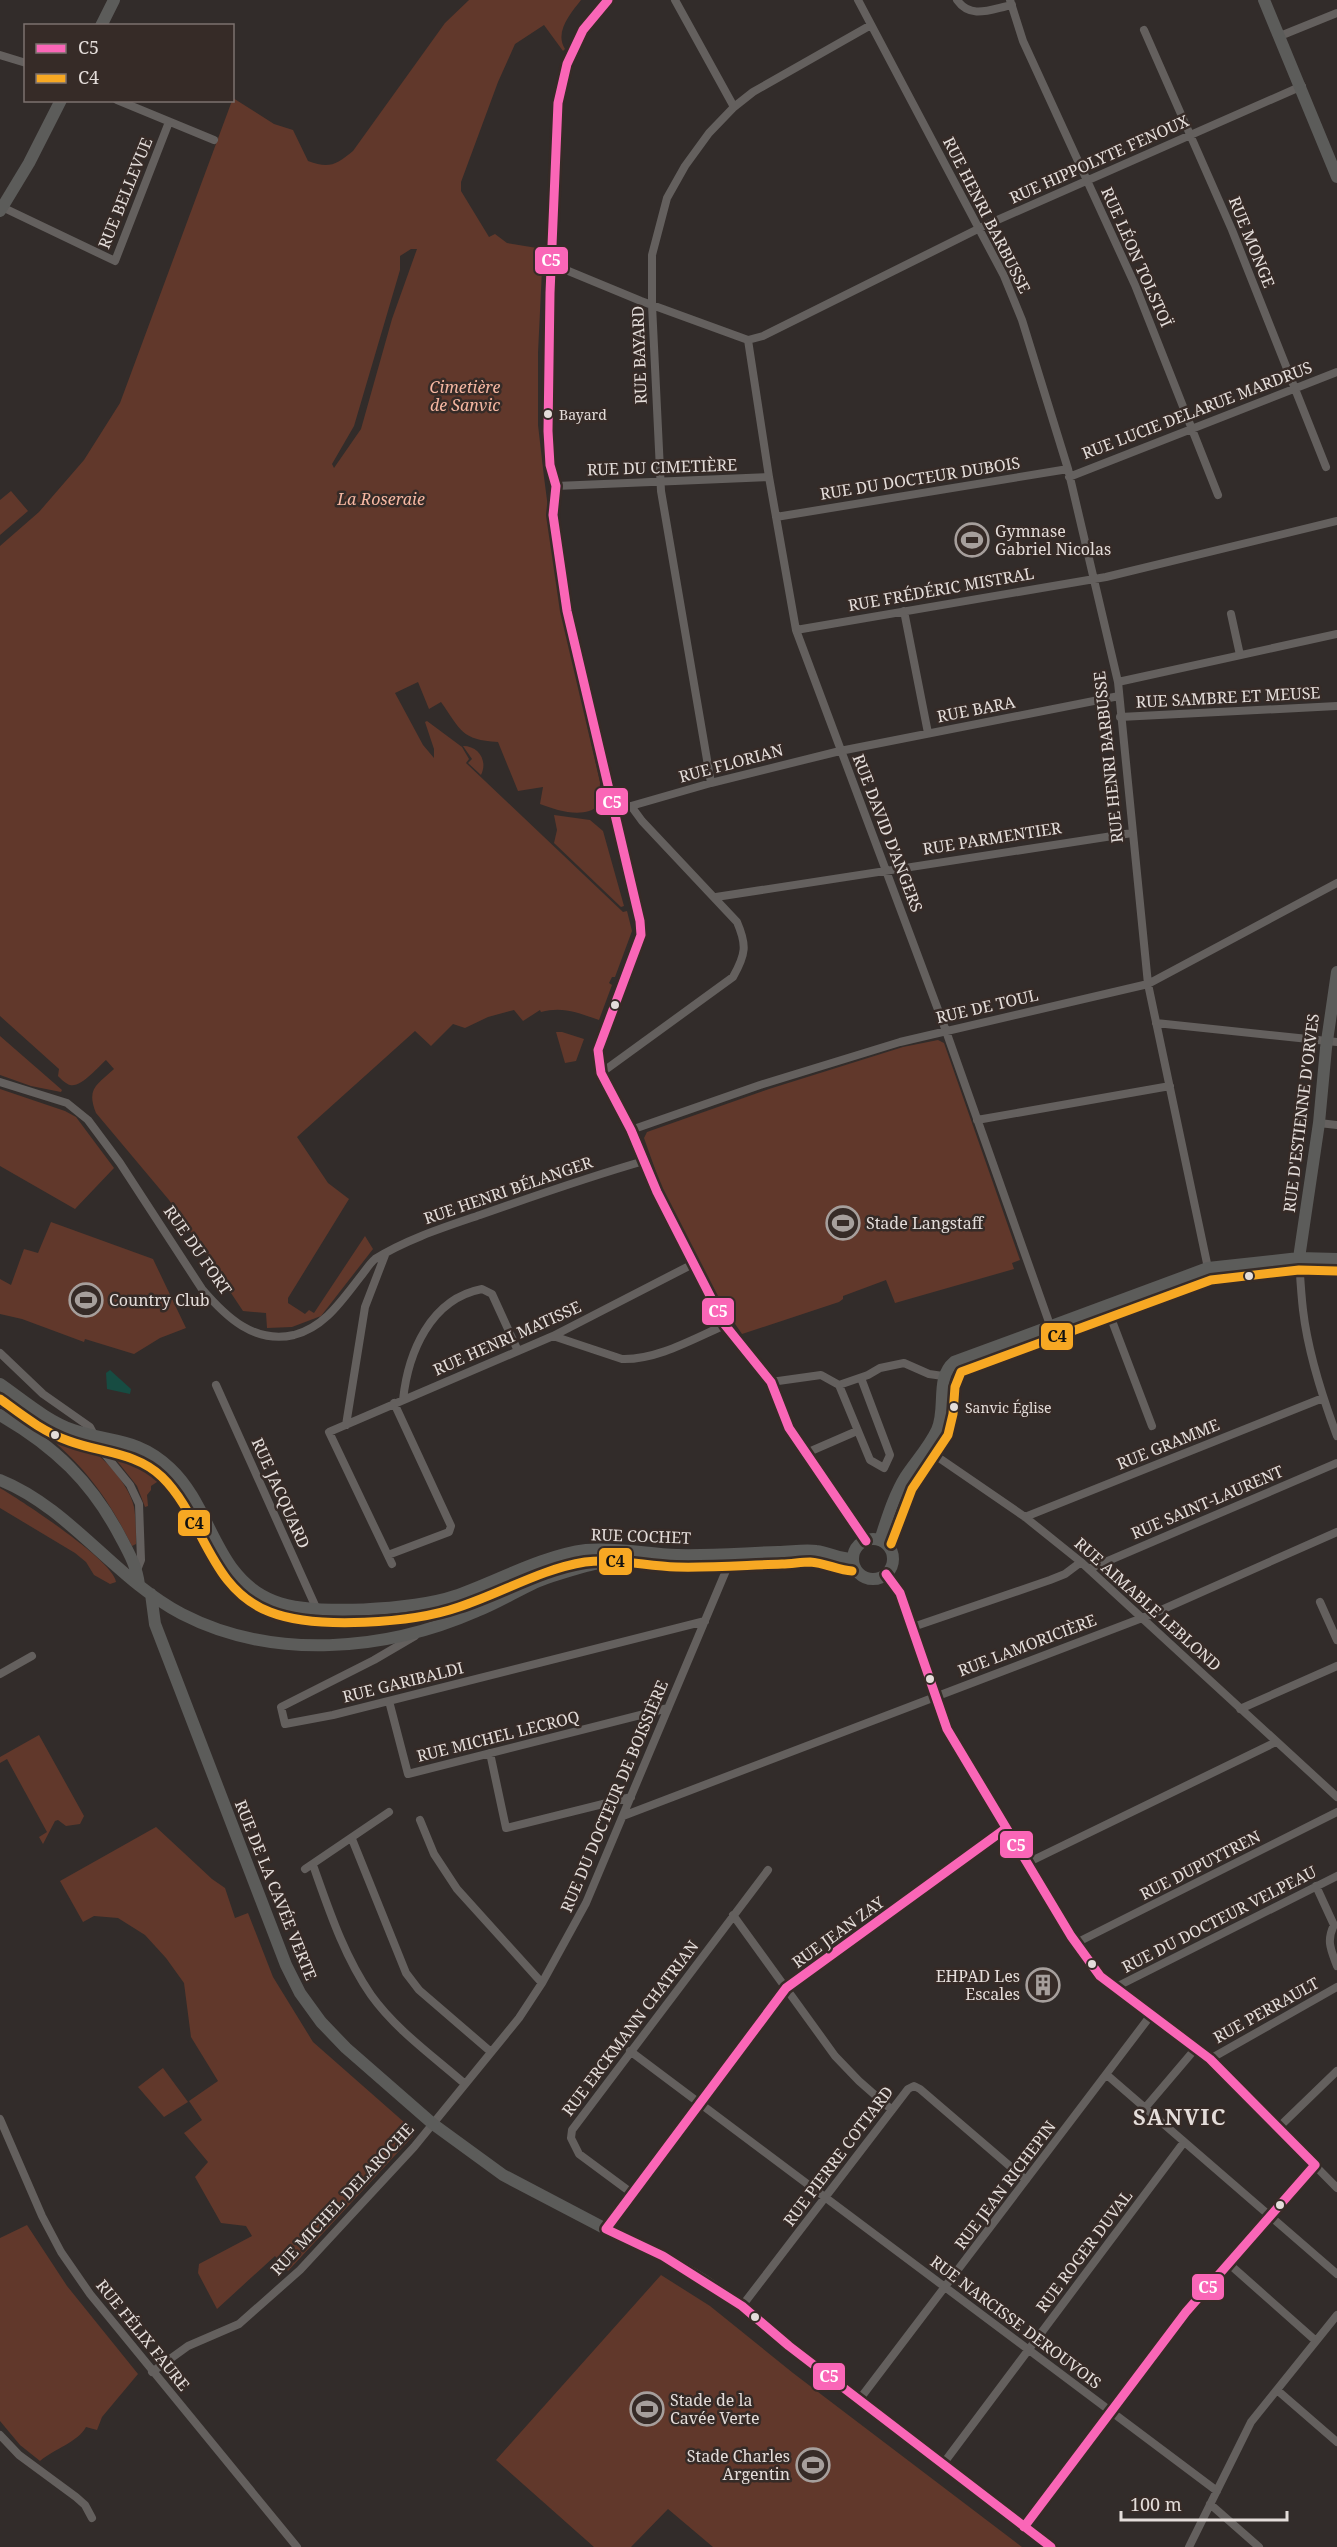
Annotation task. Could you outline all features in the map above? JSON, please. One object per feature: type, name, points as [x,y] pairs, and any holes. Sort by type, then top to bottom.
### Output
[{"type":"street","points":[[102,24],[114,0]]},
{"type":"street","points":[[608,0],[583,30],[566,66],[558,103],[551,268],[548,431],[550,465],[556,486],[553,515],[567,611],[640,921],[641,935],[598,1050],[601,1074],[631,1130],[693,1264],[725,1325],[771,1382],[789,1428],[804,1454],[866,1540]]},
{"type":"street","points":[[675,0],[734,107]]},
{"type":"street","name":"RUE HENRI BARBUSSE","points":[[858,0],[1004,276],[1022,320],[1069,473],[1118,682],[1148,984],[1208,1268]]},
{"type":"street","points":[[957,0],[967,11],[973,13],[1011,2]]},
{"type":"street","points":[[1264,0],[1302,87],[1337,177]]},
{"type":"street","name":"RUE LÉON TOLSTOÏ","points":[[1011,2],[1023,41],[1135,285],[1218,495]]},
{"type":"street","points":[[1280,36],[1337,13]]},
{"type":"street","name":"RUE BAYARD","points":[[711,783],[660,482],[652,255],[667,198],[704,139],[734,107],[753,92],[871,25]]},
{"type":"street","name":"RUE MONGE","points":[[1144,30],[1232,230],[1326,466]]},
{"type":"street","points":[[0,55],[24,62]]},
{"type":"street","name":"RUE HIPPOLYTE FENOUX","points":[[748,340],[763,336],[979,228],[1302,87]]},
{"type":"street","points":[[1,209],[60,102]]},
{"type":"street","points":[[122,102],[214,140]]},
{"type":"street","name":"RUE BELLEVUE","points":[[1,209],[115,261],[169,122]]},
{"type":"street","points":[[551,268],[566,270],[748,340]]},
{"type":"street","name":"RUE DAVID D'ANGERS","points":[[748,340],[768,477],[796,630],[946,1031],[1050,1325]]},
{"type":"street","name":"RUE LUCIE DELARUE MARDRUS","points":[[1069,473],[1191,429],[1337,372]]},
{"type":"street","name":"RUE DU DOCTEUR DUBOIS","points":[[776,517],[1069,473]]},
{"type":"street","name":"RUE DU CIMETIÈRE","points":[[556,486],[768,477]]},
{"type":"street","name":"RUE FRÉDÉRIC MISTRAL","points":[[796,630],[1106,577],[1337,521]]},
{"type":"street","points":[[904,611],[928,734]]},
{"type":"street","points":[[1231,614],[1240,655]]},
{"type":"street","points":[[1118,682],[1337,634]]},
{"type":"street","name":"RUE BARA","points":[[840,751],[1119,696]]},
{"type":"street","name":"RUE SAMBRE ET MEUSE","points":[[1120,717],[1337,706]]},
{"type":"street","name":"RUE FLORIAN","points":[[612,808],[631,806],[711,783],[840,751]]},
{"type":"street","points":[[601,1074],[733,977],[741,962],[745,942],[737,922],[716,897],[642,821],[631,806]]},
{"type":"street","name":"RUE PARMENTIER","points":[[716,897],[1132,832]]},
{"type":"street","name":"RUE DE TOUL","points":[[631,1130],[760,1084],[900,1042],[1148,984],[1337,883]]},
{"type":"street","name":"RUE D'ESTIENNE D'ORVES","points":[[1299,1258],[1332,1042],[1337,972]]},
{"type":"street","points":[[1156,1023],[1332,1042]]},
{"type":"street","name":"RUE DU FORT","points":[[0,1082],[67,1103],[88,1120],[120,1163],[202,1289],[218,1308],[240,1327],[258,1334],[276,1336],[307,1331],[324,1321],[371,1263],[385,1254]]},
{"type":"street","points":[[977,1120],[1170,1086]]},
{"type":"street","points":[[1319,1123],[1337,1125]]},
{"type":"street","name":"RUE HENRI BÉLANGER","points":[[385,1254],[426,1234],[585,1178],[644,1161]]},
{"type":"street","points":[[346,1425],[365,1307],[385,1254]]},
{"type":"street","points":[[1299,1258],[1303,1311],[1323,1398],[1337,1436]]},
{"type":"street","points":[[880,1540],[892,1504],[905,1477],[937,1430],[943,1411],[943,1376],[954,1362],[1208,1268],[1299,1258],[1337,1260]]},
{"type":"street","name":"RUE HENRI MATISSE","points":[[388,1555],[329,1432],[553,1336],[693,1264]]},
{"type":"street","points":[[392,1564],[388,1555],[449,1532],[451,1526],[399,1402],[423,1332],[445,1306],[462,1296],[482,1289],[492,1294],[518,1351]]},
{"type":"street","points":[[1106,1305],[1152,1426]]},
{"type":"street","points":[[553,1336],[622,1359],[634,1360],[671,1348],[725,1325]]},
{"type":"street","points":[[0,1353],[30,1383],[90,1426],[130,1485],[139,1504],[141,1560],[137,1570]]},
{"type":"street","points":[[839,1385],[861,1378],[880,1368],[904,1363],[929,1374],[943,1376]]},
{"type":"street","points":[[771,1382],[821,1375],[839,1385],[870,1460],[884,1468],[890,1455],[861,1378]]},
{"type":"street","name":"RUE COCHET","points":[[0,1384],[72,1430],[139,1456],[171,1474],[219,1564],[233,1582],[250,1596],[273,1608],[297,1615],[320,1611],[430,1603],[584,1550],[606,1549],[677,1555],[816,1550],[842,1559],[853,1560]]},
{"type":"street","name":"RUE JACQUARD","points":[[216,1385],[320,1611]]},
{"type":"street","name":"RUE COCHET","points":[[0,1394],[56,1433],[72,1440],[97,1439]]},
{"type":"street","name":"RUE GRAMME","points":[[1025,1517],[1323,1398]]},
{"type":"street","points":[[0,1415],[34,1434],[64,1460],[89,1487],[111,1519],[137,1570],[139,1585]]},
{"type":"street","points":[[804,1454],[857,1431]]},
{"type":"street","name":"RUE AIMABLE LEBLOND","points":[[926,1449],[1025,1517],[1081,1562],[1337,1797]]},
{"type":"street","name":"RUE SAINT-LAURENT","points":[[1089,1569],[1337,1463]]},
{"type":"street","points":[[0,1480],[19,1487],[43,1503],[139,1585],[182,1614],[232,1634],[307,1646],[382,1641],[426,1629],[477,1611],[536,1582],[589,1565],[677,1555]]},
{"type":"street","name":"RUE LAMORICIÈRE","points":[[623,1816],[883,1719],[935,1696],[1142,1618],[1337,1532]]},
{"type":"street","points":[[866,1540],[880,1540],[889,1546],[893,1555],[893,1565],[886,1574],[876,1579],[865,1577],[857,1570],[853,1560],[857,1548],[866,1540]]},
{"type":"street","name":"RUE DU DOCTEUR DE BOISSIÈRE","points":[[433,2124],[519,2018],[542,1983],[586,1903],[734,1554]]},
{"type":"street","points":[[910,1628],[1050,1580],[1065,1574],[1081,1562]]},
{"type":"street","points":[[886,1574],[900,1593],[910,1628],[947,1729],[1076,1944],[1102,1978],[1210,2059],[1337,2188]]},
{"type":"street","name":"RUE DE LA CAVÉE VERTE","points":[[151,1594],[155,1624],[286,1965],[300,1993],[321,2022],[346,2048],[433,2124],[502,2175],[663,2256],[742,2306],[859,2400],[1051,2547]]},
{"type":"street","points":[[1320,1602],[1337,1640]]},
{"type":"street","name":"RUE GARIBALDI","points":[[426,1629],[374,1660],[281,1707],[285,1724],[389,1701],[705,1621]]},
{"type":"street","points":[[0,1674],[32,1656]]},
{"type":"street","points":[[1240,1708],[1337,1666]]},
{"type":"street","name":"RUE MICHEL LECROQ","points":[[389,1701],[408,1774],[669,1708]]},
{"type":"street","points":[[1027,1863],[1276,1742]]},
{"type":"street","points":[[490,1754],[506,1828],[631,1797]]},
{"type":"street","points":[[389,1812],[309,1867],[351,1963],[372,1996],[394,2022],[465,2084]]},
{"type":"street","name":"RUE DUPUYTREN","points":[[1076,1944],[1337,1812]]},
{"type":"street","points":[[420,1820],[434,1854],[457,1889],[542,1983]]},
{"type":"street","name":"RUE JEAN ZAY","points":[[606,2229],[786,1988],[1005,1829]]},
{"type":"street","points":[[352,1839],[406,1973],[419,1990],[491,2052]]},
{"type":"street","name":"RUE ERCKMANN CHATRIAN","points":[[633,2194],[579,2154],[571,2138],[572,2130],[768,1869]]},
{"type":"street","name":"RUE DU DOCTEUR VELPEAU","points":[[1114,1988],[1337,1876]]},
{"type":"street","name":"RUE PERRAULT","points":[[1316,1886],[1334,1924],[1328,1936],[1328,1944],[1337,1966]]},
{"type":"street","points":[[733,1915],[835,2055],[860,2082],[892,2110]]},
{"type":"street","name":"RUE PERRAULT","points":[[1210,2059],[1337,1987]]},
{"type":"street","name":"RUE JEAN RICHEPIN","points":[[859,2400],[1151,2015]]},
{"type":"street","points":[[1145,2108],[1196,2048]]},
{"type":"street","name":"RUE NARCISSE DEROUVOIS","points":[[630,2051],[1217,2491]]},
{"type":"street","points":[[1278,2128],[1337,2071]]},
{"type":"street","points":[[1107,2075],[1337,2274]]},
{"type":"street","name":"RUE PIERRE COTTARD","points":[[742,2306],[908,2089],[914,2086],[1026,2180]]},
{"type":"street","name":"RUE FÉLIX FAURE","points":[[0,2119],[42,2216],[61,2252],[90,2295],[297,2547]]},
{"type":"street","name":"RUE MICHEL DELAROCHE","points":[[152,2372],[188,2346],[239,2324],[300,2270],[433,2124]]},
{"type":"street","name":"RUE ROGER DUVAL","points":[[943,2464],[1184,2142]]},
{"type":"street","points":[[1024,2527],[1186,2312],[1315,2165]]},
{"type":"street","points":[[1228,2263],[1316,2341]]},
{"type":"street","points":[[1189,2547],[1251,2422],[1337,2315]]},
{"type":"street","points":[[1277,2390],[1337,2442]]},
{"type":"street","points":[[0,2435],[19,2455],[85,2505],[92,2518]]},
{"type":"street","points":[[1210,2504],[1259,2547]]},
{"type":"green space","points":[[469,0],[581,0],[565,23],[561,36],[565,49],[563,51],[544,25],[515,44],[498,82],[461,182],[461,191],[489,237],[495,234],[507,243],[543,249],[538,353],[538,425],[561,608],[600,782],[599,805],[579,813],[540,804],[543,787],[518,791],[498,742],[476,739],[463,732],[441,702],[429,709],[418,682],[395,693],[423,745],[434,758],[434,749],[425,722],[427,721],[462,747],[469,759],[466,763],[623,912],[627,911],[632,931],[615,977],[612,977],[609,983],[612,985],[599,1020],[571,1011],[541,1012],[540,1010],[523,1021],[514,1010],[488,1017],[465,1028],[453,1024],[431,1046],[415,1031],[297,1137],[328,1183],[349,1199],[288,1298],[288,1303],[305,1314],[309,1310],[314,1313],[365,1236],[373,1249],[321,1316],[292,1327],[267,1328],[266,1313],[243,1311],[169,1200],[96,1113],[92,1098],[93,1092],[98,1083],[114,1069],[106,1060],[84,1080],[74,1085],[68,1084],[58,1076],[59,1069],[0,1016],[0,546],[39,512],[84,460],[120,403],[234,99],[274,124],[293,130],[308,161],[322,165],[332,164],[342,160],[353,151],[445,23]],"holes":[[[411,249],[417,249],[392,319],[361,429],[334,468],[332,464],[354,426],[400,270],[400,256]]]},
{"type":"green space","points":[[11,491],[28,511],[0,535],[0,500]]},
{"type":"green space","points":[[463,746],[478,751],[481,755],[483,770],[481,775],[468,763],[472,759]]},
{"type":"green space","points":[[554,815],[590,820],[603,831],[624,906],[621,907],[554,843],[557,830]]},
{"type":"green space","points":[[556,1032],[584,1039],[576,1061],[565,1063]]},
{"type":"green space","points":[[0,1036],[62,1090],[61,1092],[31,1086],[0,1075]]},
{"type":"green space","name":"Stade Langstaff","points":[[938,1040],[944,1043],[1020,1260],[1012,1263],[1014,1269],[895,1303],[886,1280],[843,1296],[839,1302],[742,1334],[718,1299],[661,1186],[644,1138],[647,1132],[769,1089],[903,1047]]},
{"type":"green space","points":[[0,1089],[65,1111],[76,1117],[114,1168],[75,1209],[0,1166]]},
{"type":"green space","name":"Country Club","points":[[51,1222],[153,1259],[186,1328],[160,1338],[134,1354],[85,1339],[84,1342],[22,1319],[0,1314],[0,1279],[11,1285],[24,1249],[38,1253]]},
{"type":"green space","points":[[43,1429],[90,1449],[117,1475],[132,1499],[136,1521],[136,1544],[132,1546],[94,1483],[71,1457],[42,1431]]},
{"type":"green space","points":[[117,1454],[137,1461],[163,1478],[151,1486],[147,1495],[148,1506],[145,1507],[137,1486],[114,1457]]},
{"type":"green space","points":[[0,1488],[84,1546],[111,1572],[116,1582],[110,1584],[94,1575],[86,1562],[75,1553],[0,1508]]},
{"type":"green space","points":[[39,1735],[84,1816],[80,1824],[66,1826],[58,1820],[55,1821],[43,1844],[39,1837],[47,1832],[7,1759],[0,1763],[0,1757]]},
{"type":"green space","points":[[156,1827],[212,1879],[225,1888],[235,1918],[248,1913],[273,1977],[313,2042],[413,2130],[413,2136],[288,2271],[275,2256],[217,2309],[198,2273],[199,2264],[252,2236],[246,2226],[221,2223],[195,2177],[208,2162],[184,2133],[202,2120],[189,2101],[218,2081],[191,2037],[184,1983],[145,1935],[118,1918],[94,1916],[83,1922],[60,1881]]},
{"type":"green space","points":[[163,2068],[188,2102],[164,2117],[138,2087]]},
{"type":"green space","points":[[27,2225],[67,2286],[138,2374],[102,2417],[97,2430],[86,2427],[72,2441],[40,2461],[20,2445],[0,2421],[0,2238]]},
{"type":"green space","points":[[661,2275],[710,2306],[793,2373],[1022,2547],[713,2547],[668,2509],[631,2547],[594,2547],[496,2460]]},
{"type":"shaded area","points":[[110,1370],[131,1389],[130,1394],[107,1389],[106,1373]]},
{"type":"transit line","name":"C5","points":[[608,0],[583,30],[567,64],[558,103],[550,293],[548,431],[550,465],[556,486],[553,515],[567,611],[640,921],[641,935],[598,1050],[601,1073],[631,1130],[657,1192],[725,1325],[771,1382],[789,1428],[866,1541]]},
{"type":"transit line","name":"C4","points":[[891,1544],[912,1489],[948,1435],[953,1414],[955,1387],[961,1372],[1211,1280],[1299,1270],[1337,1271]]},
{"type":"transit line","name":"C4","points":[[0,1399],[50,1433],[81,1445],[130,1458],[152,1469],[176,1494],[220,1570],[233,1587],[250,1601],[270,1612],[289,1618],[338,1623],[391,1620],[440,1613],[553,1570],[596,1561],[689,1567],[810,1562],[852,1571]]},
{"type":"transit line","name":"C5","points":[[886,1574],[900,1593],[947,1729],[1071,1936],[1100,1976],[1210,2059],[1315,2165],[1186,2312],[1024,2527]]},
{"type":"transit line","name":"C5","points":[[1005,1829],[786,1988],[606,2229],[663,2256],[742,2306],[789,2346],[1051,2547]]},
{"type":"place","name":"Bayard","points":[[548,414]]},
{"type":"place","name":"Gymnase Gabriel Nicolas","points":[[972,540]]},
{"type":"place","name":"Stade Langstaff","points":[[843,1223]]},
{"type":"place","name":"Country Club","points":[[86,1300]]},
{"type":"place","name":"Sanvic Église","points":[[954,1407]]},
{"type":"place","name":"EHPAD Les Escales","points":[[1043,1985]]},
{"type":"place","name":"Stade de la Cavée Verte","points":[[647,2409]]},
{"type":"place","name":"Stade Charles Argentin","points":[[813,2465]]},
{"type":"district","name":"SANVIC","points":[[1180,2116]]},
{"type":"park label","name":"Cimetière de Sanvic","points":[[465,396]]},
{"type":"park label","name":"La Roseraie","points":[[381,499]]}]
